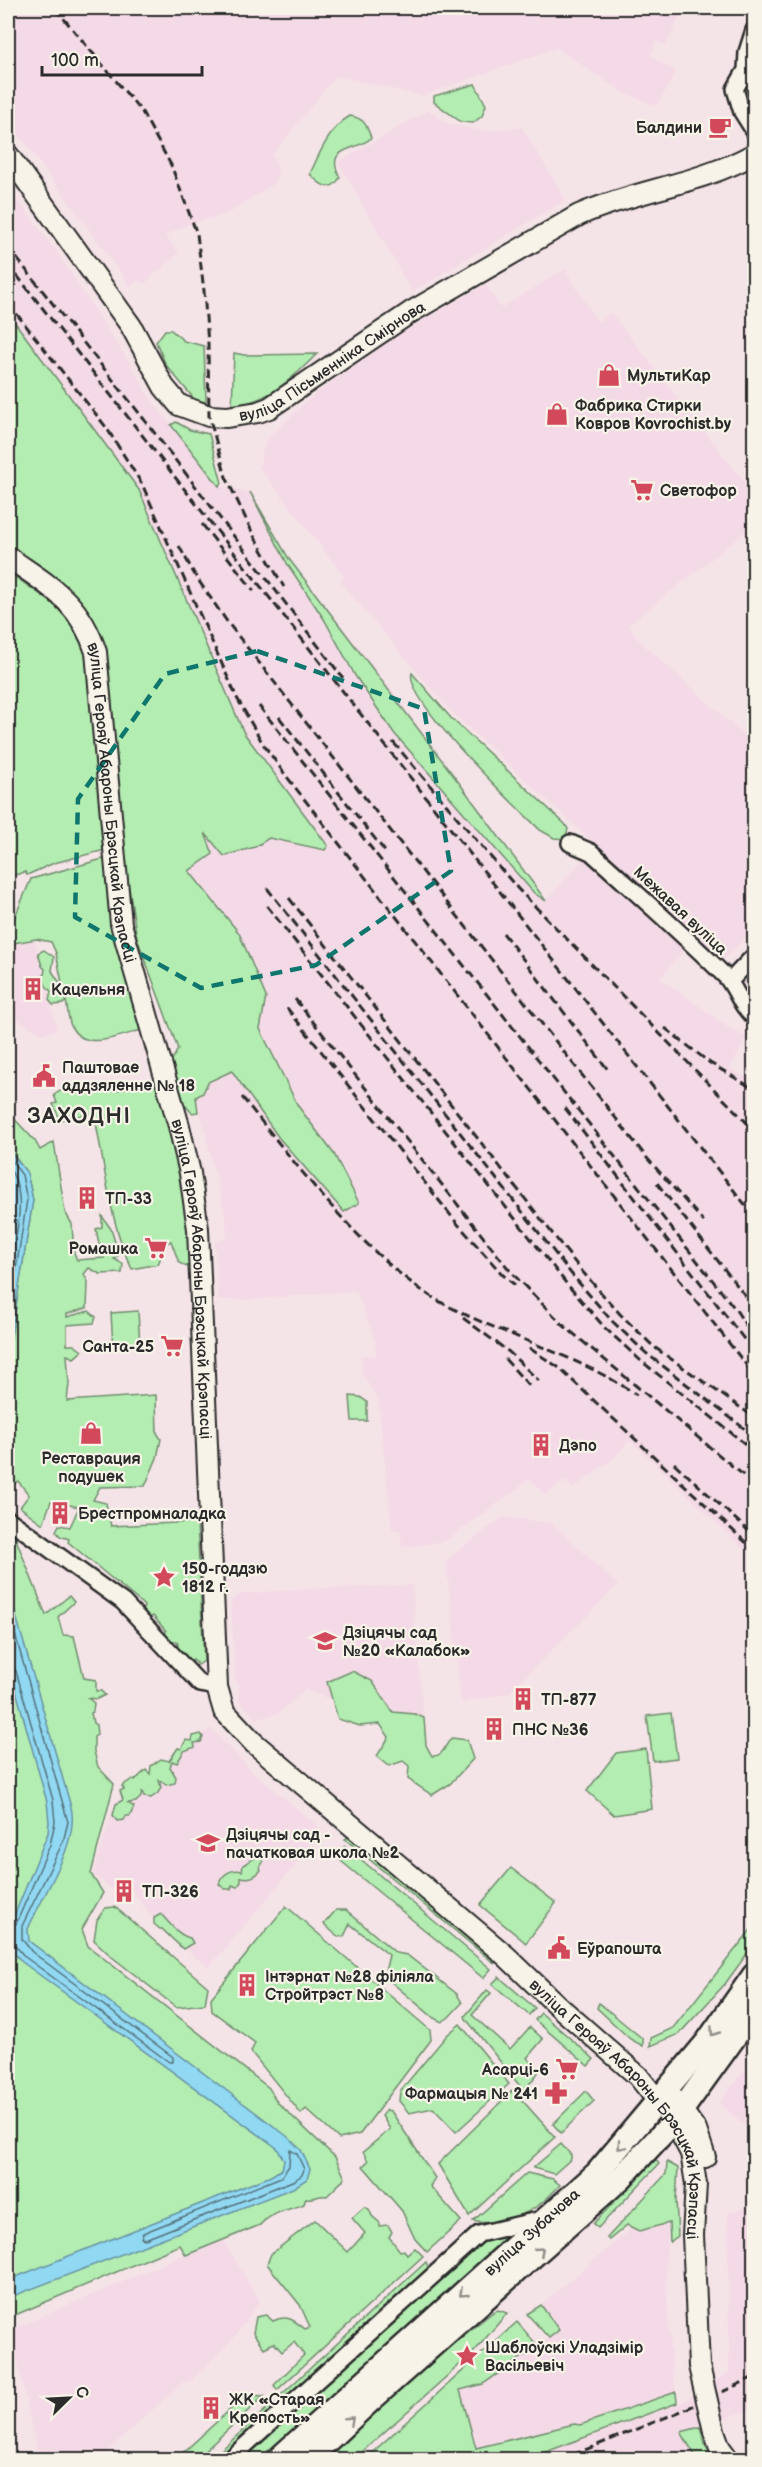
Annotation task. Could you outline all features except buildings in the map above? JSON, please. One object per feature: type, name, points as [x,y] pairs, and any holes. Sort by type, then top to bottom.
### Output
[{"type":"highway","name":"вуліца Зубачова","points":[[277,2460],[597,2173],[707,2042],[751,1980]]},
{"type":"highway","name":"вуліца Зубачова","points":[[307,2460],[371,2400],[621,2178],[678,2115],[754,2010]]},
{"type":"main road","name":"вуліца Пісьменніка Смірнова","points":[[8,155],[131,326],[164,387],[179,405],[209,416],[227,417],[268,408],[411,312],[579,215],[600,206],[673,186],[754,154]]},
{"type":"main road","name":"вуліца Герояў Абароны Брэсцкай Крэпасці","points":[[8,557],[73,606],[90,632],[96,652],[121,924],[179,1126],[190,1173],[198,1229],[217,1687],[224,1711],[254,1743],[506,1956],[587,2019],[663,2095],[678,2115],[696,2130],[707,2166],[707,2197],[694,2275],[699,2366],[714,2431],[720,2448],[729,2460]]},
{"type":"street","points":[[754,30],[747,52],[750,75],[735,89],[742,112],[754,131]]},
{"type":"street","name":"Межавая вуліца","points":[[570,843],[591,852],[730,981],[737,997],[754,1017]]},
{"type":"street","points":[[730,981],[754,956]]},
{"type":"street","points":[[8,1519],[123,1602],[200,1684],[217,1687]]},
{"type":"street","points":[[229,2460],[479,2234],[545,2218]]},
{"type":"highlighted area","points":[[257,651],[424,709],[451,871],[316,965],[201,988],[75,917],[78,799],[165,674]]},
{"type":"shaded area","points":[[8,8],[680,8],[678,11],[681,13],[666,46],[656,41],[651,56],[676,72],[657,106],[624,93],[556,48],[422,96],[336,76],[272,155],[278,167],[276,182],[227,214],[189,224],[165,235],[179,253],[144,284],[139,279],[131,287],[8,120]]},
{"type":"shaded area","points":[[429,110],[447,123],[484,131],[522,127],[566,200],[412,292],[338,162]]},
{"type":"shaded area","points":[[8,187],[59,255],[140,379],[146,393],[219,486],[250,492],[289,559],[389,686],[546,900],[587,855],[688,946],[660,978],[731,1029],[747,1037],[730,1069],[754,1082],[754,1559],[630,1440],[614,1458],[572,1489],[566,1481],[544,1495],[530,1478],[510,1496],[446,1541],[402,1548],[400,1530],[392,1530],[378,1400],[362,1374],[361,1356],[376,1355],[375,1340],[356,1291],[218,1300],[215,1242],[227,1238],[225,1215],[181,1033],[134,666],[8,362]]},
{"type":"shaded area","points":[[565,269],[598,322],[611,313],[754,494],[754,525],[629,625],[640,641],[754,744],[754,929],[722,961],[450,711],[340,582],[345,578],[259,467],[265,441],[312,396],[403,332],[482,286],[488,287],[501,308]]},
{"type":"shaded area","name":"Кацельня","points":[[34,941],[57,1030],[41,1034],[15,1018],[8,981],[11,945]]},
{"type":"shaded area","points":[[503,1517],[552,1523],[618,1585],[509,1693],[461,1703],[446,1560]]},
{"type":"shaded area","name":"Дзіцячы сад №20 «Калабок»","points":[[412,1585],[424,1725],[372,1715],[305,1690],[278,1714],[256,1719],[239,1701],[239,1687],[235,1680],[231,1601],[239,1594]]},
{"type":"shaded area","name":"Дзіцячы сад - пачатковая школа №2","points":[[211,1728],[253,1772],[324,1831],[209,1968],[163,1932],[131,1889],[123,1883],[116,1893],[93,1875],[115,1802]]},
{"type":"shaded area","points":[[754,2057],[754,2134],[719,2103]]},
{"type":"shaded area","points":[[754,2204],[754,2409],[681,2432],[697,2459],[527,2460],[681,2403],[729,2372],[728,2213]]},
{"type":"shaded area","points":[[668,2225],[666,2283],[672,2370],[676,2392],[579,2425],[574,2424],[476,2448],[460,2390],[483,2384],[559,2331],[541,2305],[632,2228],[638,2232]]},
{"type":"shaded area","points":[[222,2238],[260,2301],[234,2338],[190,2382],[183,2382],[112,2447],[104,2459],[41,2459],[35,2444],[11,2330]]},
{"type":"green space","points":[[475,84],[486,105],[482,116],[473,123],[461,122],[434,102],[434,96]]},
{"type":"green space","points":[[350,116],[359,118],[364,123],[371,138],[339,154],[336,167],[340,177],[333,185],[325,186],[310,174],[331,134]]},
{"type":"green space","points":[[8,313],[139,490],[244,733],[328,846],[325,850],[269,838],[255,847],[224,856],[205,833],[213,854],[189,871],[239,933],[266,997],[260,1029],[298,1106],[334,1154],[359,1203],[344,1212],[279,1138],[232,1071],[208,1082],[203,1093],[196,1097],[198,1112],[192,1113],[184,1104],[171,1062],[178,1049],[137,938],[123,850],[108,669],[97,631],[8,551]]},
{"type":"green space","points":[[165,330],[171,330],[184,341],[204,346],[206,402],[195,400],[166,365],[156,342]]},
{"type":"green space","points":[[234,353],[244,355],[317,354],[279,388],[257,399],[232,406]]},
{"type":"green space","points":[[176,422],[190,430],[209,434],[222,483],[219,486],[171,425]]},
{"type":"green space","points":[[250,492],[289,559],[546,901],[534,893],[394,733],[356,677],[324,619],[288,565]]},
{"type":"green space","points":[[8,572],[51,602],[68,619],[81,636],[93,666],[109,849],[54,863],[27,875],[25,872],[8,877]]},
{"type":"green space","points":[[412,673],[451,718],[565,824],[568,829],[565,839],[554,838],[540,830],[487,778],[425,706],[414,687]]},
{"type":"green space","points":[[110,857],[142,1030],[114,1038],[95,1040],[78,1035],[72,1028],[66,1001],[63,1004],[53,1005],[49,1000],[51,991],[45,984],[45,969],[38,953],[44,950],[54,957],[52,971],[63,988],[56,953],[51,942],[36,939],[8,944],[11,926],[31,879]]},
{"type":"green space","points":[[160,1078],[191,1210],[190,1268],[179,1263],[171,1241],[167,1243],[158,1264],[132,1269],[124,1252],[113,1214],[94,1113],[60,1120],[53,1104],[57,1103],[54,1095],[73,1087],[113,1091]]},
{"type":"green space","points":[[8,1112],[35,1141],[40,1150],[54,1142],[65,1212],[72,1224],[74,1253],[77,1260],[104,1258],[96,1229],[102,1227],[102,1216],[111,1229],[119,1255],[114,1259],[123,1264],[122,1273],[100,1274],[89,1268],[84,1274],[88,1282],[87,1308],[67,1314],[67,1317],[89,1311],[96,1317],[94,1323],[67,1325],[67,1345],[74,1345],[82,1351],[74,1358],[67,1355],[69,1384],[67,1401],[156,1395],[157,1433],[161,1439],[157,1458],[145,1486],[100,1487],[93,1500],[106,1503],[111,1526],[197,1522],[204,1661],[198,1665],[193,1660],[191,1663],[177,1649],[176,1641],[171,1643],[165,1636],[166,1631],[153,1616],[149,1618],[140,1602],[68,1542],[69,1539],[60,1536],[56,1531],[59,1525],[70,1527],[79,1507],[51,1501],[43,1524],[20,1507],[29,1495],[18,1481],[8,1489],[8,1355],[33,1200],[27,1173],[8,1148]]},
{"type":"green space","points":[[138,1311],[140,1346],[113,1347],[111,1313]]},
{"type":"green space","points":[[350,1396],[360,1397],[367,1402],[367,1421],[352,1421]]},
{"type":"green space","points":[[8,1522],[46,1615],[69,1596],[74,1602],[58,1617],[63,1635],[74,1636],[84,1678],[96,1680],[96,1691],[101,1691],[105,1695],[97,1699],[88,1698],[94,1703],[91,1713],[93,1723],[96,1725],[94,1751],[98,1767],[114,1784],[91,1874],[103,1893],[82,1929],[88,1946],[269,2088],[277,2102],[335,2157],[345,2178],[327,2196],[306,2198],[304,2204],[275,2214],[260,2225],[186,2255],[180,2245],[8,2318]]},
{"type":"green space","points":[[352,1671],[372,1681],[393,1712],[415,1714],[424,1718],[426,1745],[432,1756],[440,1754],[452,1738],[467,1740],[473,1759],[450,1784],[432,1795],[408,1779],[409,1766],[403,1761],[389,1766],[377,1756],[389,1737],[380,1724],[360,1726],[338,1719],[327,1682]]},
{"type":"green space","points":[[671,1713],[677,1758],[653,1761],[647,1716]]},
{"type":"green space","points":[[201,1734],[203,1737],[201,1742],[194,1743],[195,1747],[184,1751],[177,1763],[172,1761],[170,1767],[176,1777],[175,1783],[166,1785],[159,1780],[161,1787],[158,1793],[151,1798],[144,1797],[142,1791],[141,1797],[136,1802],[128,1803],[134,1807],[130,1816],[117,1821],[113,1815],[116,1804],[123,1800],[120,1791],[124,1789],[122,1786],[135,1780],[146,1770],[150,1774],[151,1766],[161,1759],[169,1761],[186,1740],[192,1741],[193,1736]]},
{"type":"green space","points":[[646,1749],[652,1809],[614,1815],[587,1791],[616,1753]]},
{"type":"green space","points":[[350,1836],[490,1953],[495,1964],[345,1839]]},
{"type":"green space","points":[[345,1846],[491,1969],[483,1978],[336,1857]]},
{"type":"green space","points":[[258,1856],[262,1857],[263,1862],[257,1874],[250,1878],[241,1877],[241,1882],[237,1887],[232,1885],[231,1889],[225,1889],[219,1884],[225,1875],[235,1870],[242,1871],[243,1865]]},
{"type":"green space","points":[[511,1868],[556,1903],[526,1943],[480,1905]]},
{"type":"green space","points":[[286,1906],[430,2030],[431,2040],[360,2134],[339,2139],[306,2109],[301,2114],[251,2052],[255,2043],[212,2011],[211,1998]]},
{"type":"green space","points":[[115,1907],[208,1987],[205,2004],[176,2007],[94,1940],[97,1920],[105,1908]]},
{"type":"green space","points":[[336,1910],[346,1910],[396,1953],[407,1955],[457,1994],[462,2003],[442,2022],[434,2018],[384,1976],[389,1955],[350,1924],[344,1936],[338,1937],[324,1924]]},
{"type":"green space","points":[[161,1914],[193,1943],[183,1949],[154,1924],[154,1918]]},
{"type":"green space","points":[[754,1926],[754,1944],[725,1984],[679,2034],[650,2046],[651,2038],[673,2028]]},
{"type":"green space","points":[[499,1977],[535,2008],[529,2015],[492,1984]]},
{"type":"green space","points":[[487,1990],[491,1993],[472,2015],[510,2049],[530,2027],[543,2039],[527,2058],[540,2070],[524,2091],[466,2019],[465,2016]]},
{"type":"green space","points":[[599,2003],[643,2039],[643,2046],[630,2039],[597,2008]]},
{"type":"green space","points":[[541,2013],[594,2059],[588,2066],[535,2020]]},
{"type":"green space","points":[[460,2024],[509,2084],[456,2132],[433,2108],[409,2113],[399,2101],[400,2091],[447,2035]]},
{"type":"green space","points":[[513,2090],[555,2137],[469,2216],[438,2164]]},
{"type":"green space","points":[[586,2091],[594,2101],[561,2133],[553,2124]]},
{"type":"green space","points":[[386,2110],[391,2111],[435,2178],[430,2186],[461,2221],[427,2252],[415,2239],[402,2211],[363,2166],[368,2161],[363,2152],[390,2129],[382,2116]]},
{"type":"green space","points":[[561,2144],[571,2155],[571,2159],[554,2174],[533,2168]]},
{"type":"green space","points":[[655,2159],[659,2164],[598,2228],[593,2224]]},
{"type":"green space","points":[[667,2162],[678,2168],[676,2200],[678,2236],[670,2242],[669,2223],[639,2231],[627,2225],[609,2240],[607,2238],[666,2174]]},
{"type":"green space","points":[[527,2173],[553,2179],[560,2185],[548,2198],[521,2215],[496,2222],[473,2221]]},
{"type":"green space","points":[[364,2207],[369,2209],[380,2226],[388,2225],[392,2232],[389,2237],[400,2251],[404,2250],[407,2255],[415,2248],[423,2256],[277,2390],[274,2385],[304,2355],[294,2342],[282,2352],[274,2343],[264,2348],[253,2333],[256,2317],[266,2315],[273,2321],[286,2318],[305,2329],[310,2327],[300,2305],[267,2264],[271,2254],[315,2220],[348,2252],[365,2233],[352,2218]]},
{"type":"green space","points":[[510,2231],[484,2261],[265,2459],[241,2460],[485,2240],[496,2234]]},
{"type":"green space","points":[[426,2262],[428,2267],[426,2273],[291,2398],[285,2399],[281,2395]]},
{"type":"green space","points":[[541,2305],[559,2330],[549,2338],[527,2314]]},
{"type":"green space","points":[[498,2310],[507,2313],[474,2352],[354,2459],[317,2460],[433,2355]]},
{"type":"green space","points":[[517,2322],[538,2346],[483,2384],[460,2390],[476,2448],[574,2424],[580,2425],[676,2392],[677,2403],[527,2459],[365,2459]]},
{"type":"green space","points":[[246,2395],[264,2396],[196,2459],[176,2459]]},
{"type":"green space","points":[[273,2403],[276,2410],[222,2459],[210,2460]]},
{"type":"green space","points":[[700,2427],[706,2447],[714,2459],[697,2459],[681,2432]]},
{"type":"water","points":[[8,1148],[27,1173],[33,1200],[8,1355]]},
{"type":"water","points":[[8,1588],[71,1807],[72,1821],[65,1852],[28,1929],[29,1941],[288,2137],[301,2150],[310,2169],[307,2179],[293,2188],[8,2298],[8,2280],[271,2176],[282,2169],[284,2160],[277,2148],[22,1962],[9,1947],[8,1931],[48,1833],[49,1822],[47,1802],[8,1662]]},
{"type":"railway","points":[[55,8],[142,112],[171,165],[197,234],[208,344],[209,416],[226,477],[254,536],[284,587]]},
{"type":"railway","points":[[8,247],[343,678]]},
{"type":"railway","points":[[8,264],[754,1216]]},
{"type":"railway","points":[[8,303],[106,427],[142,484],[237,698],[263,744],[754,1375]]},
{"type":"railway","points":[[202,524],[254,591]]},
{"type":"railway","points":[[179,546],[196,577],[228,623],[647,1158],[704,1222]]},
{"type":"railway","points":[[259,706],[736,1310],[754,1338]]},
{"type":"railway","points":[[279,717],[387,854]]},
{"type":"railway","points":[[393,742],[518,889],[754,1130]]},
{"type":"railway","points":[[267,888],[573,1276],[612,1321],[646,1353],[754,1436]]},
{"type":"railway","points":[[289,898],[581,1270],[620,1314],[654,1347],[754,1417]]},
{"type":"railway","points":[[267,906],[566,1283],[605,1328],[640,1360],[754,1451]]},
{"type":"railway","points":[[503,933],[609,1071]]},
{"type":"railway","points":[[295,999],[511,1272],[563,1325],[754,1484]]},
{"type":"railway","points":[[287,1008],[456,1222],[503,1275],[515,1285]]},
{"type":"railway","points":[[665,1028],[710,1063],[754,1089]]},
{"type":"railway","points":[[242,1097],[335,1210],[388,1264],[416,1286],[468,1316],[567,1357],[637,1395]]},
{"type":"railway","points":[[565,1108],[754,1352]]},
{"type":"railway","points":[[657,1183],[754,1307]]},
{"type":"railway","points":[[463,1318],[509,1352],[539,1381]]},
{"type":"railway","points":[[529,1348],[558,1367],[754,1550]]},
{"type":"railway","points":[[505,1359],[531,1388]]},
{"type":"railway","points":[[674,1463],[754,1536]]},
{"type":"railway","points":[[560,2460],[684,2410],[754,2377]]},
{"type":"place","name":"Балдини","points":[[720,127]]},
{"type":"place","name":"МультиКар","points":[[609,375]]},
{"type":"place","name":"Фабрика Стирки Ковров Kovrochist.by","points":[[557,414]]},
{"type":"place","name":"Светофор","points":[[642,490]]},
{"type":"place","name":"Кацельня","points":[[33,989]]},
{"type":"place","name":"Паштовае аддзяленне № 18","points":[[44,1076]]},
{"type":"place","name":"ТП-33","points":[[87,1198]]},
{"type":"place","name":"Ромашка","points":[[156,1248]]},
{"type":"place","name":"Санта-25","points":[[172,1346]]},
{"type":"place","name":"Реставрация подушек","points":[[91,1433]]},
{"type":"place","name":"Дэпо","points":[[541,1445]]},
{"type":"place","name":"Брестпромналадка","points":[[60,1513]]},
{"type":"place","name":"150-годдзю 1812 г.","points":[[164,1577]]},
{"type":"place","name":"Дзіцячы сад №20 «Калабок»","points":[[325,1641]]},
{"type":"place","name":"ТП-877","points":[[523,1699]]},
{"type":"place","name":"ПНС №36","points":[[494,1729]]},
{"type":"place","name":"Дзіцячы сад - пачатковая школа №2","points":[[208,1843]]},
{"type":"place","name":"ТП-326","points":[[124,1891]]},
{"type":"place","name":"Еўрапошта","points":[[559,1948]]},
{"type":"place","name":"Інтэрнат №28 фiлiяла Стройтрэст №8","points":[[247,1985]]},
{"type":"place","name":"Асарці-6","points":[[567,2069]]},
{"type":"place","name":"Фармацыя № 241","points":[[556,2093]]},
{"type":"place","name":"Шаблоўскі Уладзімір Васільевіч","points":[[467,2356]]},
{"type":"place","name":"ЖК «Старая Крепость»","points":[[211,2408]]},
{"type":"district","name":"ЗАХОДНІ","points":[[79,1115]]}]
